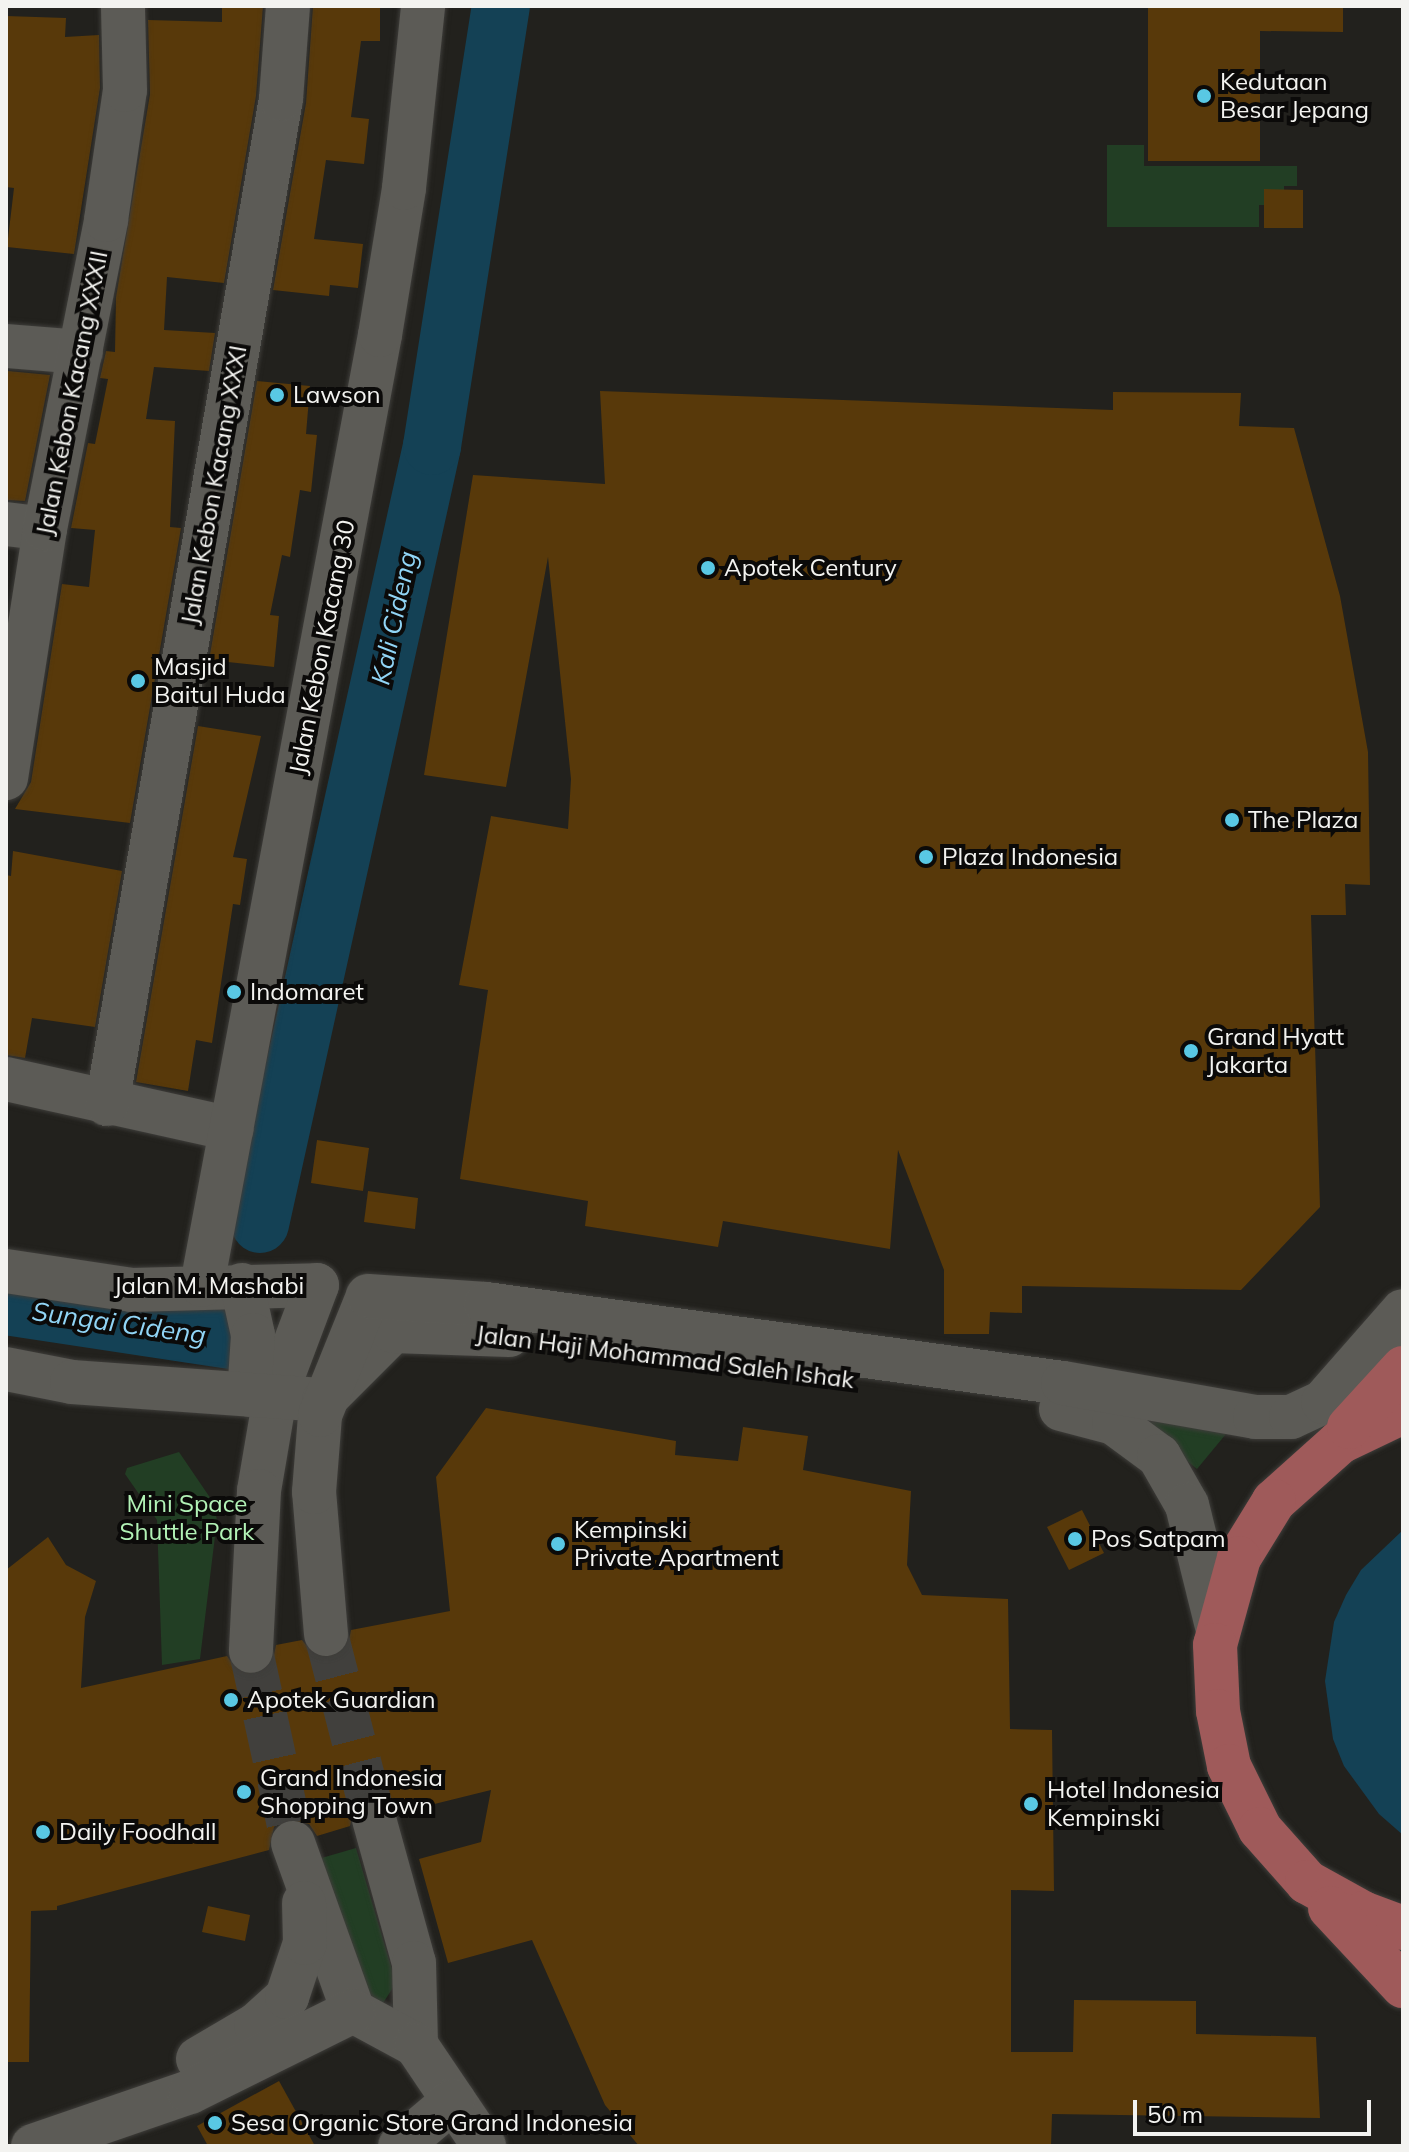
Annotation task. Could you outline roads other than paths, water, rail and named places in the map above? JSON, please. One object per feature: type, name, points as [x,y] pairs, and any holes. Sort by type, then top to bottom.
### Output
[{"type":"main road","points":[[1403,1368],[1255,1528],[1239,1558],[1217,1626],[1218,1711],[1229,1766],[1260,1829],[1403,1986]]},
{"type":"main road","points":[[1322,1455],[1403,1412]]},
{"type":"main road","points":[[1307,1882],[1363,1913],[1403,1928]]},
{"type":"street","name":"Jalan Kebon Kacang XXXII","points":[[6,778],[26,526],[81,352],[125,90],[123,6]]},
{"type":"street","name":"Jalan Kebon Kacang XXXI","points":[[107,1104],[281,99],[288,6]]},
{"type":"street","name":"Jalan Kebon Kacang 30","points":[[222,1285],[232,1129],[380,335],[404,188],[423,6]]},
{"type":"street","points":[[6,346],[81,352]]},
{"type":"street","points":[[6,1079],[107,1104],[232,1129]]},
{"type":"street","name":"Jalan M. Mashabi","points":[[6,1271],[131,1290],[222,1285],[317,1285],[262,1396]]},
{"type":"street","points":[[222,1285],[253,1335],[262,1396],[251,1651]]},
{"type":"street","name":"Jalan Haji Mohammad Saleh Ishak","points":[[324,1400],[363,1301],[376,1295],[486,1304],[1063,1383],[1228,1415],[1291,1417],[1323,1402],[1403,1311]]},
{"type":"street","name":"Jalan Haji Mohammad Saleh Ishak","points":[[324,1400],[398,1330],[591,1343],[1102,1418],[1159,1456],[1187,1505],[1217,1626]]},
{"type":"street","points":[[6,1369],[72,1382],[324,1400],[314,1492],[326,1634]]},
{"type":"street","points":[[374,1819],[414,1963],[416,2045]]},
{"type":"street","points":[[145,2104],[191,2063],[256,2025],[296,1985],[305,1943],[298,1858],[353,2011],[416,2045],[484,2146]]},
{"type":"street","points":[[1349,1929],[1403,2013]]},
{"type":"street","points":[[33,2146],[145,2104],[190,2092],[353,2011]]},
{"type":"street","points":[[400,2146],[453,2101]]},
{"type":"water","points":[[1403,1530],[1403,1835],[1379,1814],[1344,1766],[1333,1739],[1325,1681],[1334,1622],[1346,1595],[1361,1570]]},
{"type":"waterway","name":"Kali Cideng","points":[[260,1224],[432,446],[501,6]]},
{"type":"waterway","name":"Sungai Cideng","points":[[6,1306],[232,1340]]},
{"type":"tunnel","points":[[326,1634],[374,1819]]},
{"type":"tunnel","points":[[251,1651],[293,1843]]},
{"type":"place","name":"Kedutaan Besar Jepang","points":[[1204,96]]},
{"type":"place","name":"Lawson","points":[[277,395]]},
{"type":"place","name":"Apotek Century","points":[[708,568]]},
{"type":"place","name":"Masjid Baitul Huda","points":[[138,681]]},
{"type":"place","name":"The Plaza","points":[[1232,820]]},
{"type":"place","name":"Plaza Indonesia","points":[[926,857]]},
{"type":"place","name":"Indomaret","points":[[234,992]]},
{"type":"place","name":"Grand Hyatt Jakarta","points":[[1191,1051]]},
{"type":"place","name":"Pos Satpam","points":[[1075,1539]]},
{"type":"place","name":"Kempinski Private Apartment","points":[[558,1544]]},
{"type":"place","name":"Apotek Guardian","points":[[231,1700]]},
{"type":"place","name":"Grand Indonesia Shopping Town","points":[[244,1792]]},
{"type":"place","name":"Hotel Indonesia Kempinski","points":[[1031,1804]]},
{"type":"place","name":"Daily Foodhall","points":[[43,1832]]},
{"type":"place","name":"Sesa Organic Store Grand Indonesia","points":[[215,2123]]},
{"type":"park label","name":"Mini Space Shuttle Park","points":[[187,1518]]}]
